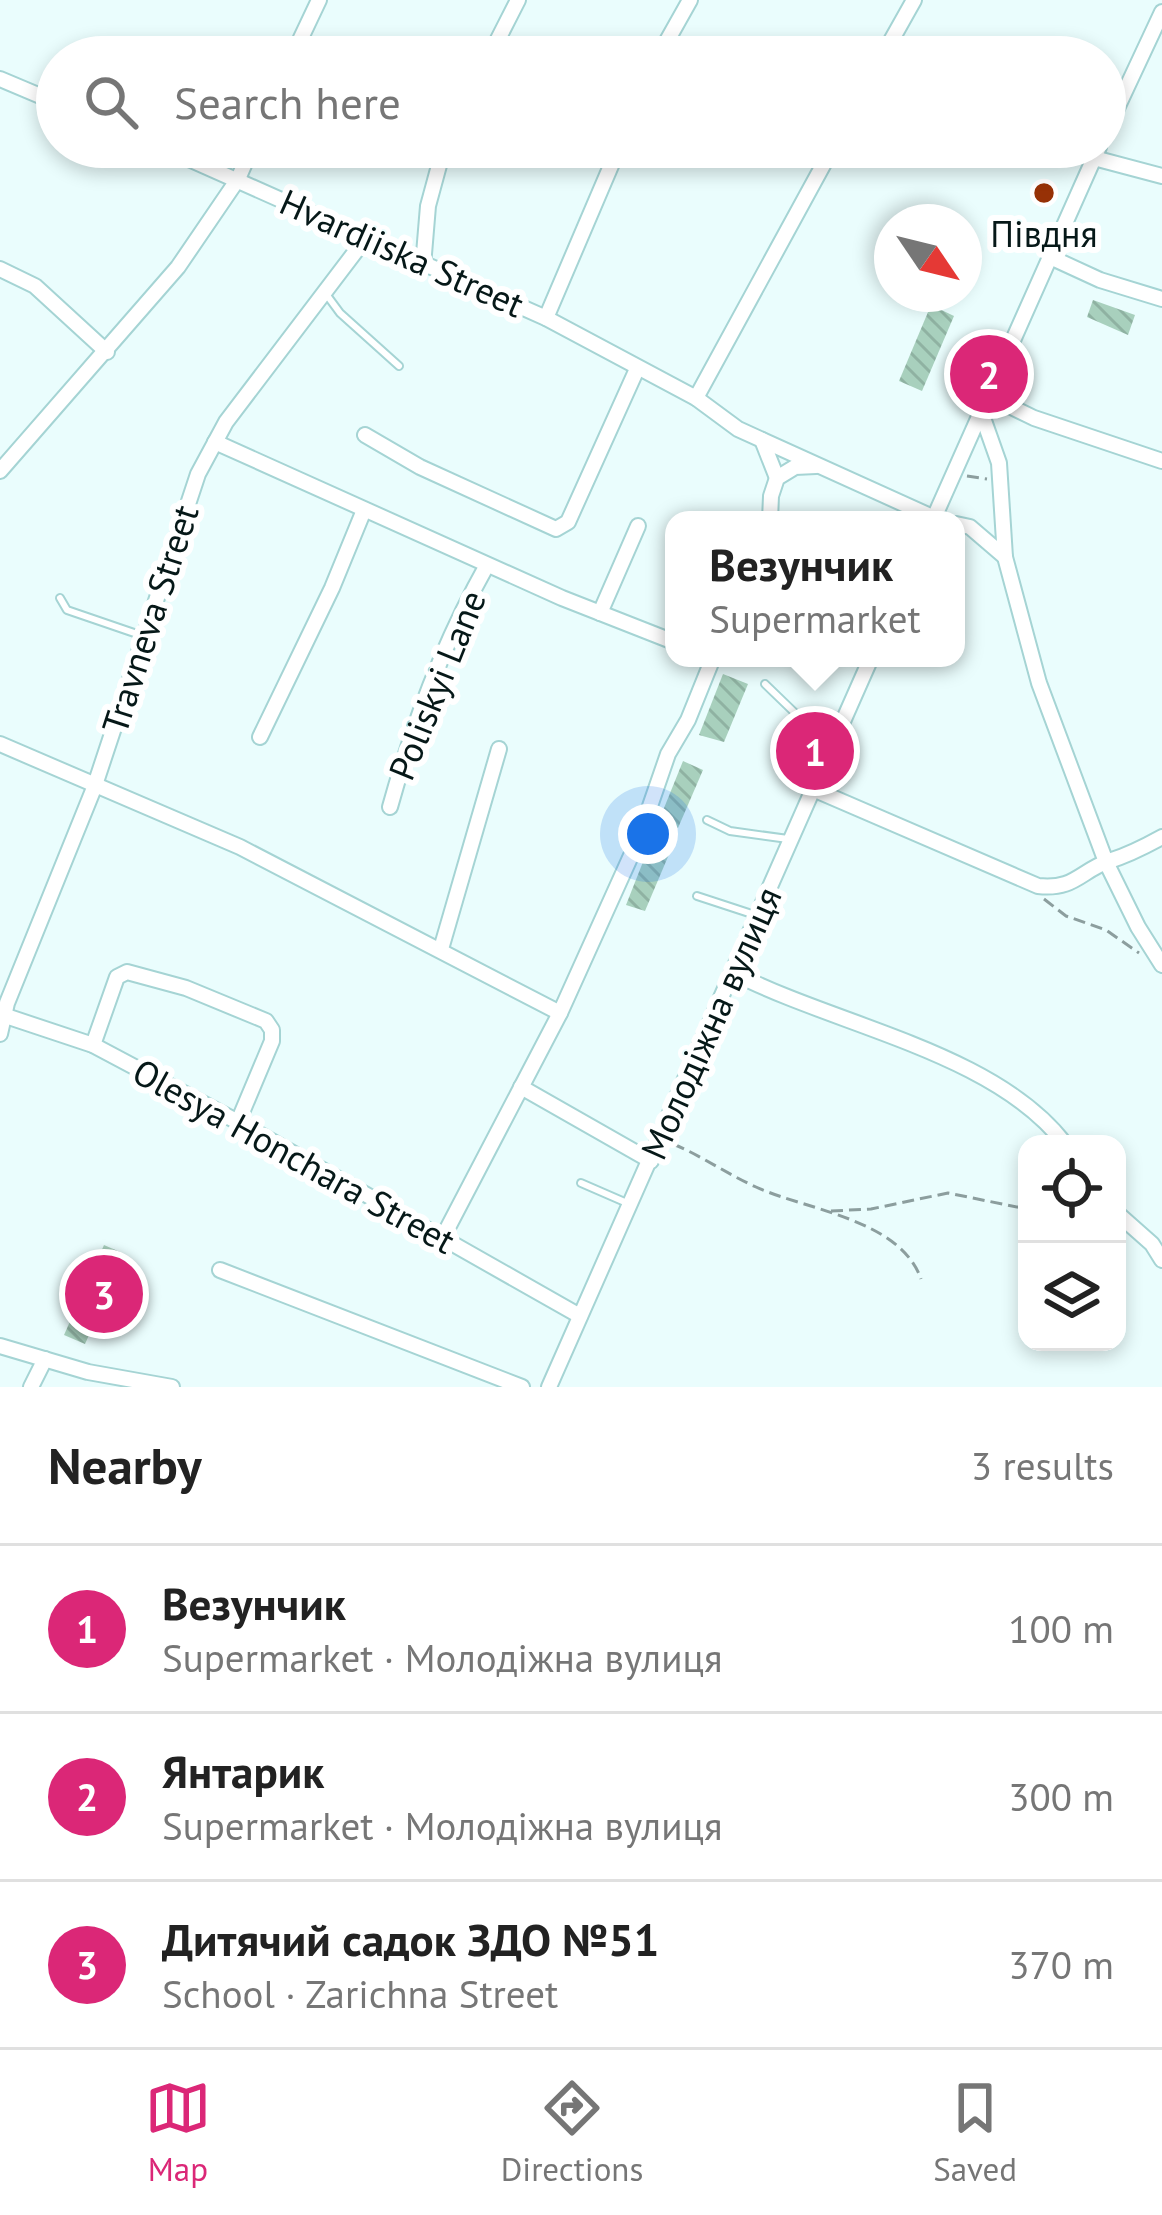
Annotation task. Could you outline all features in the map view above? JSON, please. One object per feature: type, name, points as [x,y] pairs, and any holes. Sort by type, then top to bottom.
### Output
[{"type":"street","points":[[302,36],[319,0]]},
{"type":"street","points":[[500,36],[518,0]]},
{"type":"street","points":[[670,36],[690,0]]},
{"type":"street","points":[[894,36],[914,0]]},
{"type":"street","points":[[1126,94],[1156,38],[1162,12]]},
{"type":"street","points":[[0,80],[36,95]]},
{"type":"street","points":[[1126,163],[1162,176]]},
{"type":"street","name":"Hvardiiska Street","points":[[212,168],[546,318],[696,398],[738,429],[916,511]]},
{"type":"street","points":[[0,471],[178,267],[243,168]]},
{"type":"street","points":[[423,266],[428,206],[438,168]]},
{"type":"street","points":[[546,318],[610,168]]},
{"type":"street","points":[[696,398],[822,168]]},
{"type":"street","points":[[939,511],[1089,168]]},
{"type":"street","name":"Travneva Street","points":[[0,1034],[2,1014],[94,788],[198,474],[226,422],[365,238]]},
{"type":"street","points":[[1050,256],[1100,280],[1162,298]]},
{"type":"street","points":[[0,268],[35,286],[106,352]]},
{"type":"street","points":[[365,435],[420,467],[556,529],[568,522],[637,369]]},
{"type":"street","points":[[989,396],[1034,418],[1162,461]]},
{"type":"street","points":[[981,412],[999,463],[1005,557],[1040,683],[1106,862],[1160,963]]},
{"type":"street","points":[[762,440],[777,478],[770,511]]},
{"type":"street","name":"Poliskyi Lane","points":[[215,442],[487,565],[665,638]]},
{"type":"street","points":[[777,478],[795,467],[818,466]]},
{"type":"street","points":[[260,737],[332,588],[364,509]]},
{"type":"street","points":[[600,613],[638,526]]},
{"type":"street","points":[[965,526],[1005,557]]},
{"type":"street","name":"Poliskyi Lane","points":[[390,807],[402,762],[460,614],[487,565]]},
{"type":"street","points":[[442,1237],[560,1013],[709,667]]},
{"type":"street","name":"Молодіжна вулиця","points":[[549,1387],[868,667]]},
{"type":"street","points":[[0,744],[240,847],[560,1013]]},
{"type":"street","points":[[441,950],[499,749]]},
{"type":"street","points":[[813,789],[1038,886],[1065,886],[1162,837]]},
{"type":"street","points":[[93,1045],[117,977],[127,972],[186,988],[266,1022],[272,1042],[238,1122]]},
{"type":"street","points":[[734,973],[774,994],[982,1076],[1045,1119],[1058,1135]]},
{"type":"street","name":"Olesya Honchara Street","points":[[2,1014],[93,1045],[580,1316]]},
{"type":"street","points":[[521,1087],[651,1161]]},
{"type":"street","points":[[1126,1221],[1160,1255]]},
{"type":"street","points":[[220,1270],[522,1387]]},
{"type":"street","points":[[0,1346],[88,1372],[172,1387]]},
{"type":"street","points":[[32,1387],[45,1359]]},
{"type":"lane","points":[[326,293],[340,313],[399,367]]},
{"type":"lane","points":[[60,598],[67,610],[143,636]]},
{"type":"lane","points":[[764,683],[795,712],[839,731]]},
{"type":"lane","points":[[707,820],[730,831],[791,840]]},
{"type":"lane","points":[[697,896],[758,916]]},
{"type":"lane","points":[[581,1183],[631,1204]]},
{"type":"path","points":[[953,477],[1000,481]]},
{"type":"path","points":[[1027,880],[1066,916],[1106,930],[1128,949],[1160,963]]},
{"type":"path","points":[[660,1141],[800,1205],[830,1211],[871,1209],[947,1193],[1018,1207]]},
{"type":"path","points":[[830,1211],[903,1251],[921,1279]]},
{"type":"building","points":[[1093,300],[1135,315],[1128,335],[1087,317]]},
{"type":"building","points":[[928,312],[954,316],[922,391],[899,381]]},
{"type":"building","points":[[723,674],[748,684],[724,742],[699,735]]},
{"type":"building","points":[[683,761],[703,770],[678,828],[658,823]]},
{"type":"building","points":[[650,844],[670,852],[645,911],[626,905]]},
{"type":"building","points":[[104,1245],[120,1252],[117,1259],[122,1261],[85,1344],[64,1335]]},
{"type":"place","name":"Півдня","points":[[1044,193]]},
{"type":"place","name":"Янтарик","points":[[989,374]]},
{"type":"place","name":"Везунчик","points":[[815,751]]},
{"type":"place","name":"Дитячий садок ЗДО №51","points":[[104,1294]]}]
